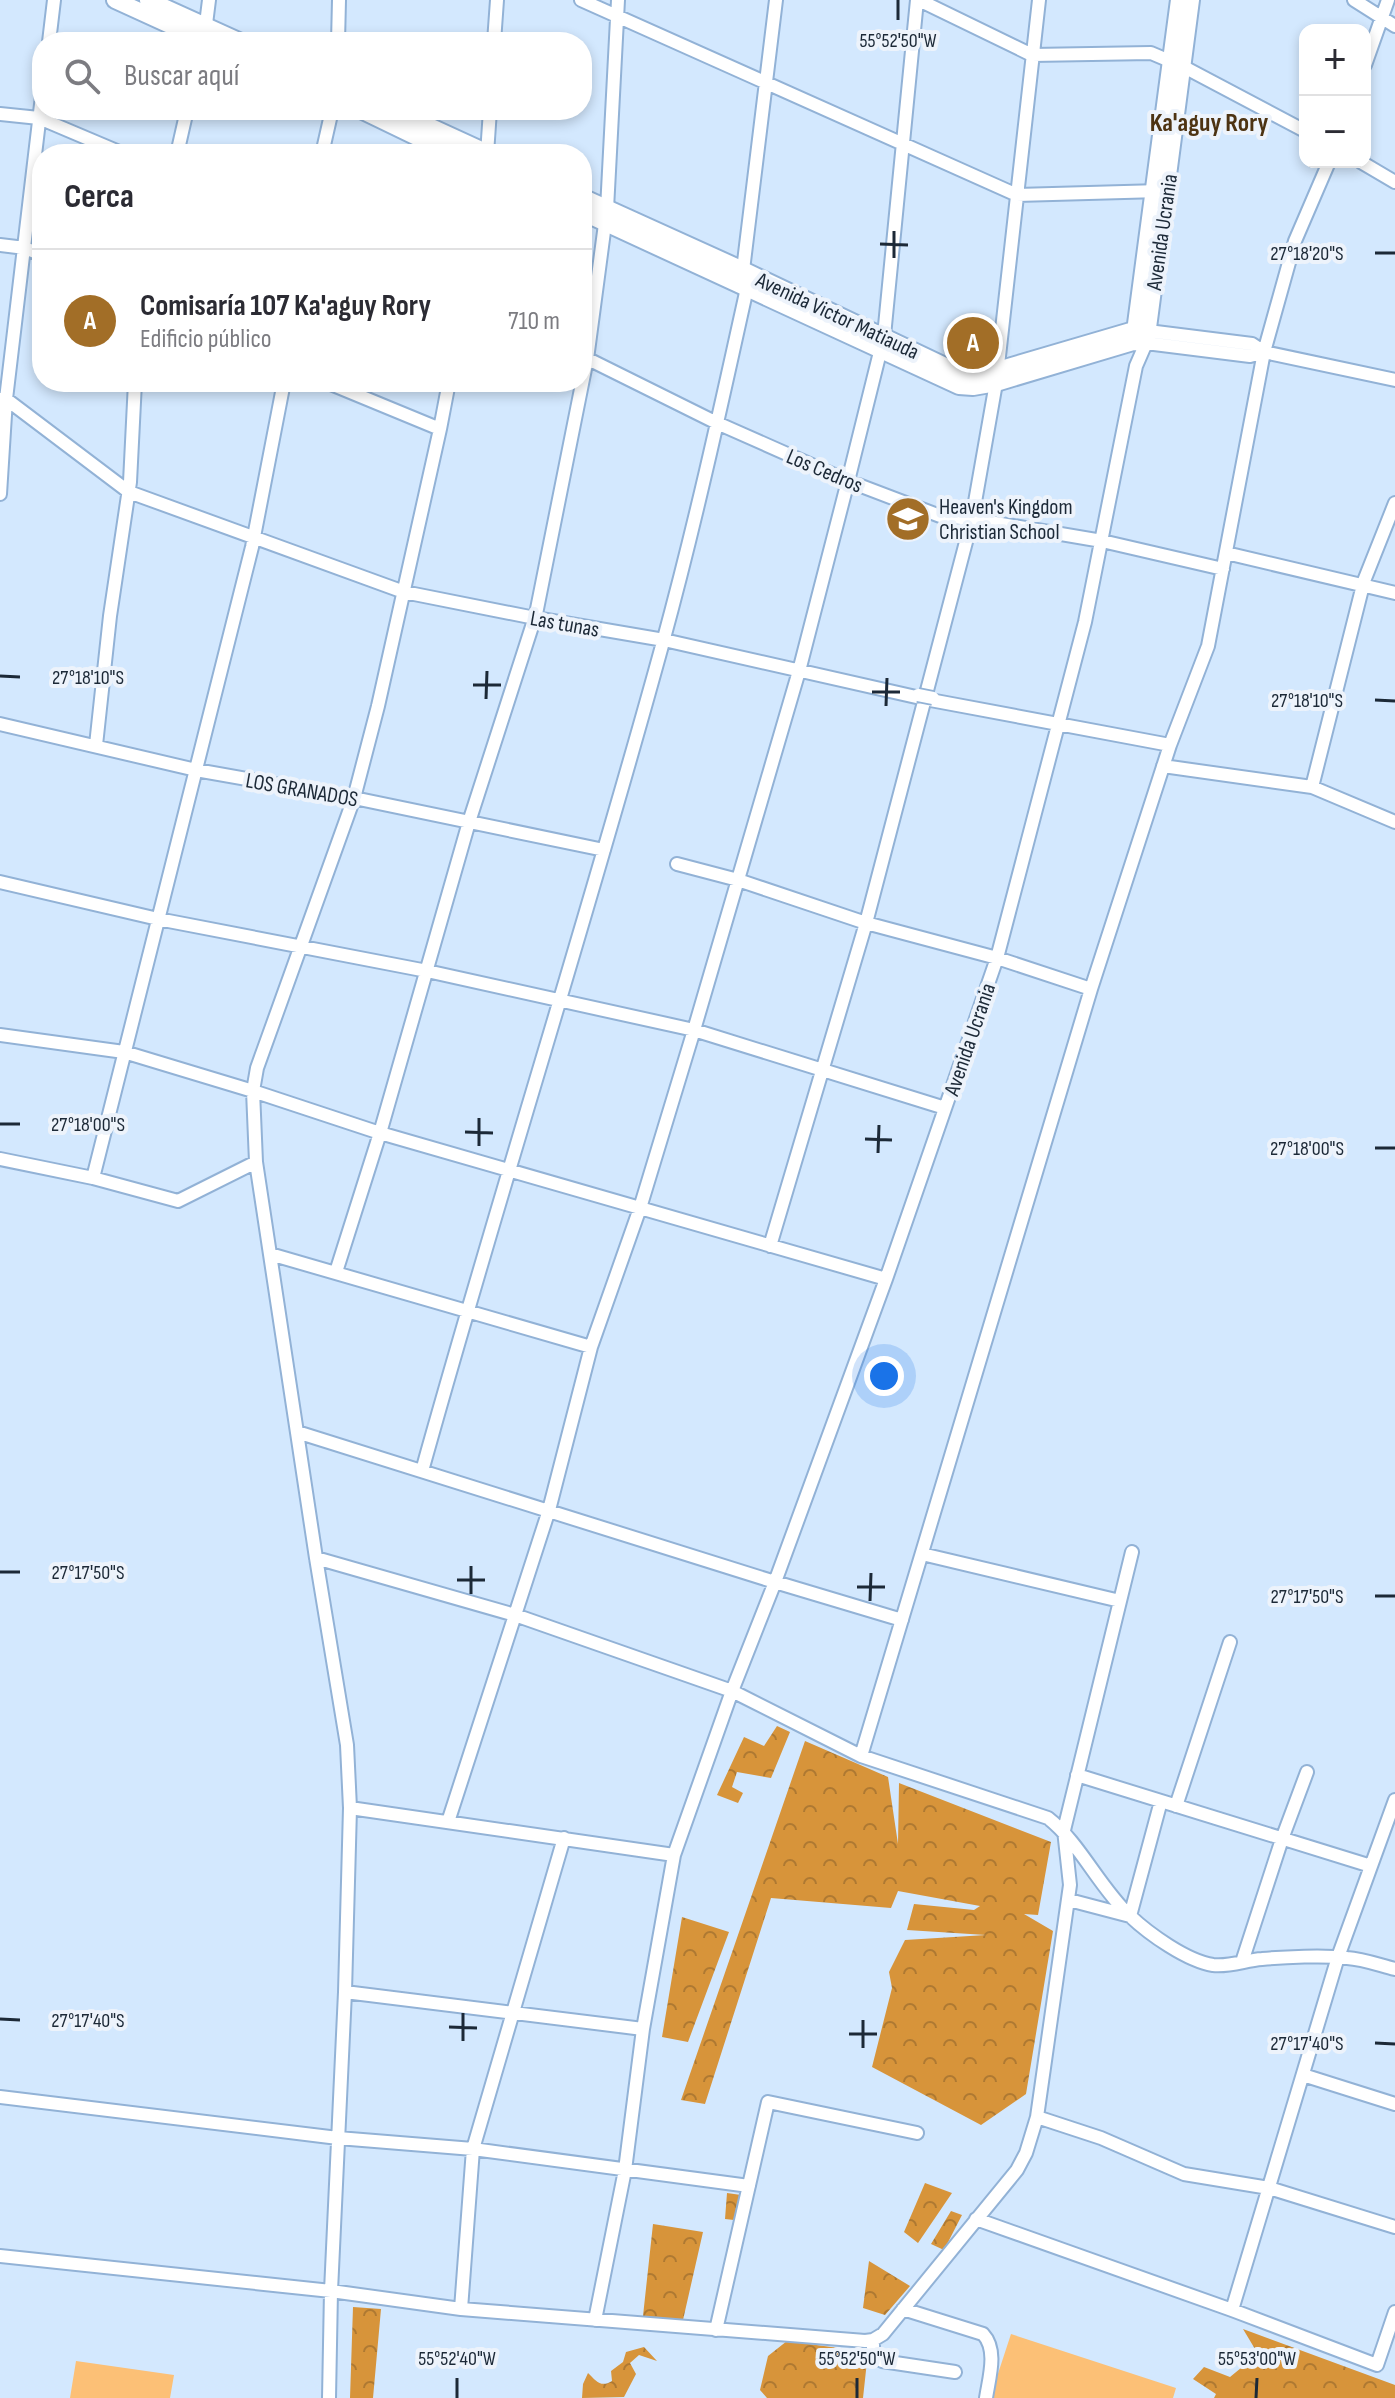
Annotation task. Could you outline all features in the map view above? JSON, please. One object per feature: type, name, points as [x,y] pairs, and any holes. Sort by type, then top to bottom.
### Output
[{"type":"main road","points":[[115,0],[190,32]]},
{"type":"main road","points":[[148,0],[195,32]]},
{"type":"main road","name":"Avenida Ucrania","points":[[1177,64],[1179,0]]},
{"type":"main road","name":"Avenida Ucrania","points":[[1140,336],[1177,64],[1191,0]]},
{"type":"main road","points":[[382,120],[431,144]]},
{"type":"main road","points":[[415,120],[467,144]]},
{"type":"main road","name":"Avenida Victor Matiauda","points":[[592,204],[606,215],[747,288],[882,343],[964,372],[997,377],[1140,336]]},
{"type":"main road","name":"Avenida Victor Matiauda","points":[[592,213],[606,215],[743,270],[882,343]]},
{"type":"street","points":[[50,32],[54,0]]},
{"type":"street","points":[[205,32],[209,0]]},
{"type":"street","points":[[338,32],[339,0]]},
{"type":"street","points":[[495,32],[497,0]]},
{"type":"street","points":[[581,0],[1017,195],[1160,191]]},
{"type":"street","points":[[592,306],[606,215],[618,0]]},
{"type":"street","points":[[422,1471],[664,640],[717,423],[747,288],[743,270],[776,0]]},
{"type":"street","points":[[448,1822],[549,1510],[591,1347],[640,1208],[799,671],[882,343],[918,0],[1032,55],[1151,53],[1299,128]]},
{"type":"street","points":[[770,1246],[866,923],[972,519],[997,377],[1039,0]]},
{"type":"street","points":[[1354,0],[1395,26]]},
{"type":"street","points":[[1371,48],[1388,0]]},
{"type":"street","points":[[0,114],[32,117]]},
{"type":"street","points":[[36,144],[39,120]]},
{"type":"street","points":[[44,120],[100,144]]},
{"type":"street","points":[[179,144],[185,120]]},
{"type":"street","points":[[324,144],[330,120]]},
{"type":"street","points":[[488,144],[490,120]]},
{"type":"street","points":[[861,1756],[1091,989],[1170,745],[1208,646],[1264,352],[1295,241],[1326,168]]},
{"type":"street","points":[[1371,168],[1395,182]]},
{"type":"street","points":[[0,494],[3,399],[32,183]]},
{"type":"street","points":[[0,245],[32,251]]},
{"type":"street","points":[[1140,336],[1252,344],[1264,352],[1395,380]]},
{"type":"street","name":"Avenida Ucrania","points":[[595,2320],[625,2170],[643,2029],[674,1855],[886,1279],[997,958],[1085,622],[1140,336]]},
{"type":"street","name":"Los Cedros","points":[[592,362],[717,423],[848,481],[940,516],[1102,541],[1223,569]]},
{"type":"street","points":[[96,745],[110,616],[129,492],[134,392]]},
{"type":"street","points":[[93,1178],[254,537],[282,392]]},
{"type":"street","points":[[350,392],[440,429]]},
{"type":"street","points":[[329,2398],[345,1992],[350,1808],[347,1745],[256,1162],[253,1091],[257,1068],[354,798],[404,592],[447,392]]},
{"type":"street","points":[[336,1272],[380,1133],[469,822],[535,618],[578,392]]},
{"type":"street","name":"Las tunas","points":[[3,399],[129,492],[404,592],[664,640],[799,671],[1170,745]]},
{"type":"street","points":[[1312,787],[1362,586],[1395,503]]},
{"type":"street","points":[[1226,553],[1395,593]]},
{"type":"street","name":"LOS GRANADOS","points":[[0,724],[196,770],[354,798],[604,850]]},
{"type":"street","points":[[1163,766],[1312,787],[1395,822]]},
{"type":"street","points":[[677,864],[738,880],[866,923],[997,958],[1091,989]]},
{"type":"street","points":[[0,882],[158,919],[427,971],[694,1030],[945,1108]]},
{"type":"street","points":[[0,1035],[124,1052],[380,1133],[886,1279]]},
{"type":"street","points":[[0,1159],[93,1178],[178,1201],[256,1162]]},
{"type":"street","points":[[270,1254],[591,1347]]},
{"type":"street","points":[[297,1432],[902,1620]]},
{"type":"street","points":[[0,2256],[331,2291],[461,2309],[865,2341],[883,2334],[1017,2170],[1026,2153],[1037,2117],[1069,1900],[1064,1830],[1132,1552]]},
{"type":"street","points":[[922,1554],[1120,1601]]},
{"type":"street","points":[[316,1558],[515,1615],[732,1691],[861,1756],[1048,1818],[1064,1830],[1092,1872],[1130,1916],[1158,1938],[1193,1958],[1214,1965],[1260,1959],[1338,1957],[1395,1969]]},
{"type":"street","points":[[1176,1806],[1230,1642]]},
{"type":"street","points":[[1242,1962],[1307,1772]]},
{"type":"street","points":[[1077,1775],[1371,1866]]},
{"type":"street","points":[[1232,2310],[1338,1957],[1395,1800]]},
{"type":"street","points":[[1130,1916],[1161,1801]]},
{"type":"street","points":[[350,1808],[674,1855]]},
{"type":"street","points":[[461,2309],[473,2149],[564,1838]]},
{"type":"street","points":[[1069,1900],[1130,1916]]},
{"type":"street","points":[[345,1992],[643,2029]]},
{"type":"street","points":[[1303,2075],[1395,2104]]},
{"type":"street","points":[[0,2097],[338,2138],[473,2149],[749,2186]]},
{"type":"street","points":[[716,2330],[768,2102],[917,2133]]},
{"type":"street","points":[[1037,2117],[1101,2138],[1184,2174],[1269,2188],[1395,2227]]},
{"type":"street","points":[[976,2219],[1377,2365],[1395,2312]]},
{"type":"street","points":[[903,2309],[983,2334],[989,2341],[991,2353],[986,2398]]},
{"type":"street","points":[[873,2340],[873,2354],[882,2361],[955,2372]]},
{"type":"green space","points":[[777,1726],[790,1732],[771,1778],[737,1772],[732,1787],[743,1793],[738,1803],[717,1795],[744,1737],[764,1746]]},
{"type":"green space","points":[[805,1741],[888,1777],[898,1844],[899,1783],[1051,1842],[1038,1915],[1024,1914],[1053,1931],[1026,2094],[981,2125],[872,2067],[892,1988],[889,1972],[905,1940],[986,1935],[907,1930],[914,1904],[974,1910],[980,1906],[898,1891],[891,1908],[771,1898],[705,2104],[681,2100]]},
{"type":"green space","points":[[682,1917],[729,1932],[688,2042],[662,2037]]},
{"type":"green space","points":[[925,2183],[952,2193],[918,2243],[904,2232]]},
{"type":"green space","points":[[727,2193],[741,2195],[734,2220],[725,2219]]},
{"type":"green space","points":[[951,2211],[962,2215],[944,2250],[931,2244]]},
{"type":"green space","points":[[653,2224],[703,2232],[683,2320],[643,2316]]},
{"type":"green space","points":[[869,2261],[910,2286],[885,2315],[863,2308]]},
{"type":"green space","points":[[353,2307],[381,2309],[373,2398],[350,2398]]},
{"type":"green space","points":[[1243,2329],[1395,2385],[1395,2398],[1214,2398],[1216,2394],[1193,2379],[1204,2367],[1230,2377],[1258,2354]]},
{"type":"green space","points":[[787,2341],[868,2352],[863,2398],[767,2398],[760,2390],[768,2356]]},
{"type":"green space","points":[[644,2347],[657,2361],[639,2355],[630,2363],[636,2374],[624,2397],[582,2398],[588,2373],[599,2383],[608,2383],[612,2381],[611,2371],[623,2362],[626,2352]]},
{"type":"shaded area","points":[[1011,2334],[1176,2388],[1173,2398],[990,2398]]},
{"type":"shaded area","points":[[76,2361],[174,2375],[170,2398],[70,2398]]},
{"type":"place","name":"Comisaría 107 Ka'aguy Rory","points":[[973,343]]},
{"type":"place","name":"Heaven's Kingdom Christian School","points":[[908,519]]},
{"type":"district","name":"Ka'aguy Rory","points":[[1209,122]]}]
